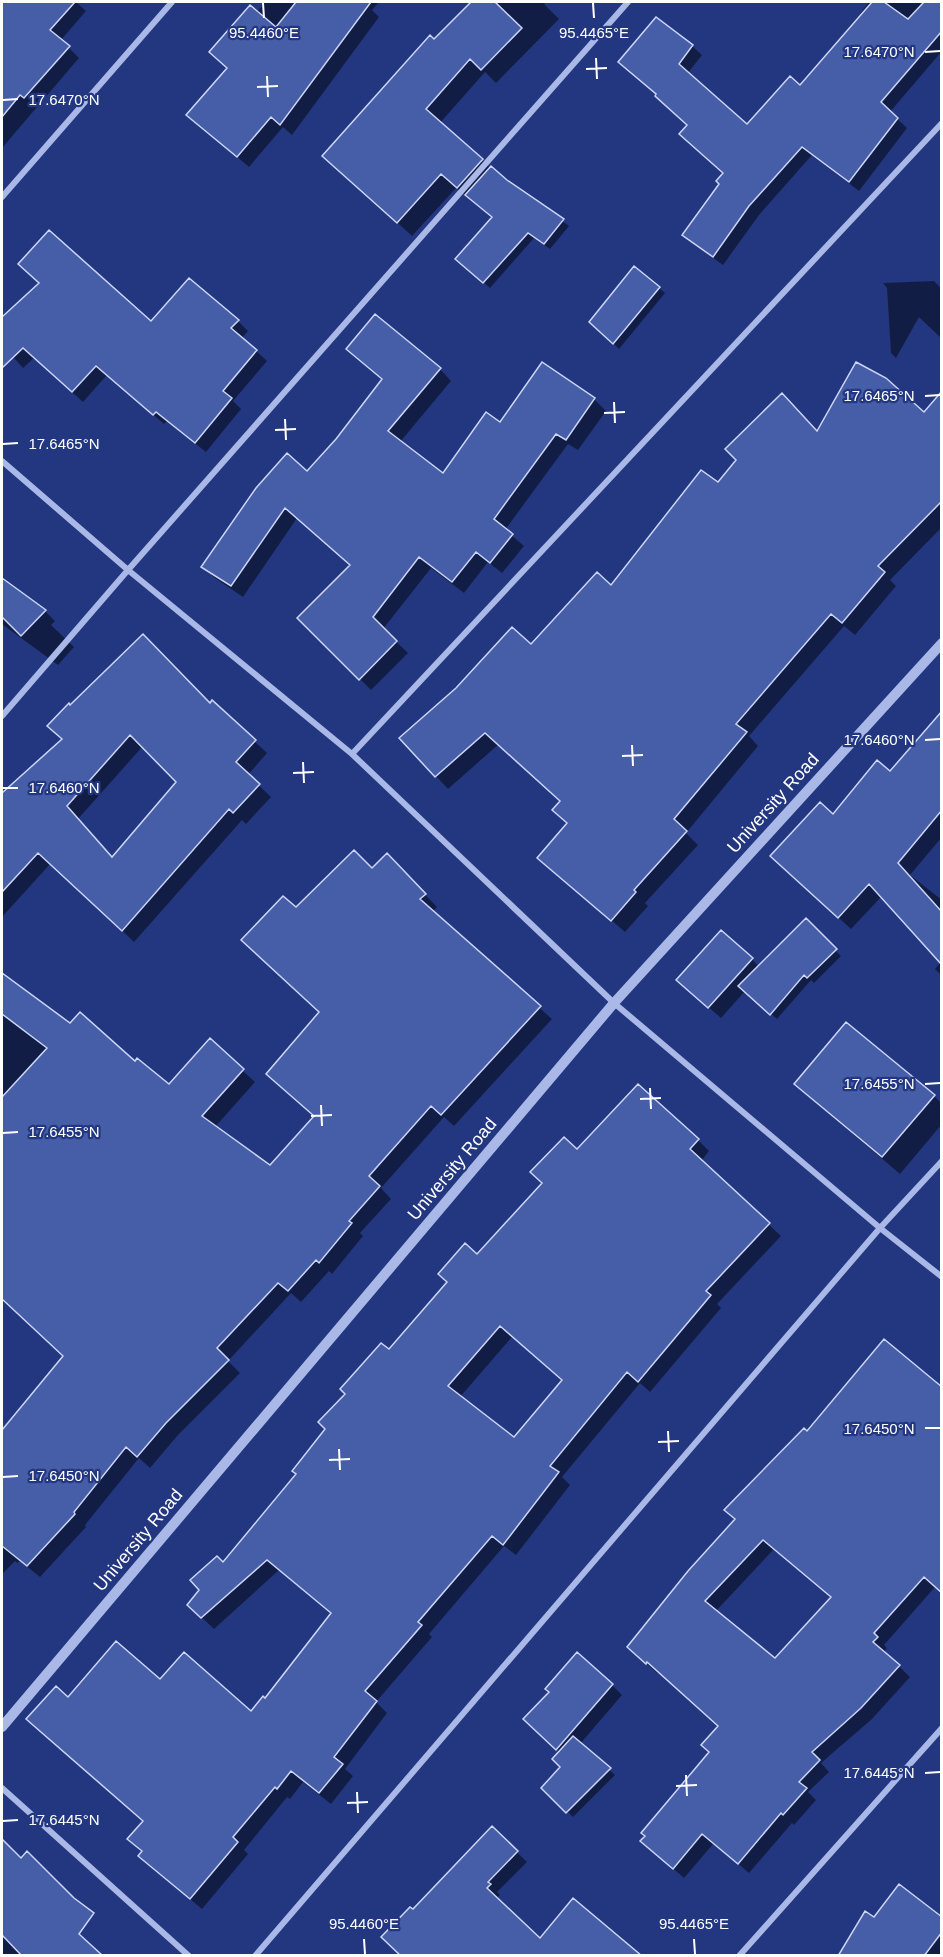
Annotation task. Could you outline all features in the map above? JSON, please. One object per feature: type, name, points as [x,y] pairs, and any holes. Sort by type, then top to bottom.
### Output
[{"type":"street","points":[[2,197],[172,2]]},
{"type":"street","points":[[2,717],[128,570],[628,2]]},
{"type":"street","points":[[352,754],[942,123]]},
{"type":"street","points":[[2,461],[128,570],[352,754],[614,1003],[880,1228],[942,1277]]},
{"type":"street","name":"University Road","points":[[2,1727],[614,1003],[942,643]]},
{"type":"street","points":[[255,1956],[880,1228],[942,1161]]},
{"type":"street","points":[[739,1956],[942,1728]]},
{"type":"street","points":[[2,1788],[189,1956]]},
{"type":"building","points":[[2,2],[75,2],[50,30],[70,46],[24,98],[20,95],[2,117]]},
{"type":"building","points":[[296,2],[371,2],[280,125],[271,117],[237,157],[186,115],[227,68],[209,52],[250,5],[276,27]]},
{"type":"building","points":[[471,2],[495,2],[522,28],[481,70],[470,59],[426,109],[483,159],[457,188],[441,174],[397,223],[322,156],[430,35],[434,39]]},
{"type":"building","points":[[872,2],[884,2],[908,19],[924,2],[942,2],[942,31],[881,102],[898,118],[849,182],[802,147],[749,206],[713,257],[682,235],[719,184],[716,181],[723,173],[679,134],[687,125],[655,96],[656,94],[618,62],[656,17],[693,45],[679,64],[747,124],[790,76],[800,85]]},
{"type":"building","points":[[491,166],[507,180],[564,219],[544,244],[528,233],[483,283],[455,259],[492,217],[465,195]]},
{"type":"building","points":[[49,230],[151,321],[189,278],[239,320],[231,328],[257,350],[223,391],[232,398],[195,443],[156,412],[153,415],[96,366],[72,392],[23,348],[2,368],[2,317],[39,283],[18,264]]},
{"type":"building","points":[[634,266],[660,287],[613,344],[589,322]]},
{"type":"building","points":[[375,314],[441,368],[388,431],[443,473],[486,412],[500,422],[542,362],[595,398],[566,440],[556,434],[494,519],[513,534],[490,563],[476,552],[452,582],[419,557],[373,617],[397,641],[359,680],[297,618],[350,565],[285,508],[231,586],[201,567],[256,488],[287,453],[307,471],[336,439],[382,379],[346,349]]},
{"type":"building","points":[[856,362],[886,378],[924,412],[942,391],[942,501],[878,566],[885,572],[842,623],[831,614],[736,724],[747,732],[674,819],[687,831],[634,890],[636,892],[611,921],[537,858],[567,823],[552,810],[560,801],[485,733],[435,777],[399,738],[456,688],[512,627],[531,644],[597,572],[611,585],[701,470],[718,482],[736,460],[725,449],[782,393],[817,431]]},
{"type":"building","points":[[2,578],[46,610],[21,636],[2,617]]},
{"type":"building","points":[[143,634],[210,703],[212,700],[256,740],[236,762],[260,784],[233,813],[229,809],[122,931],[38,853],[2,892],[2,793],[62,739],[47,726],[69,703],[70,705]],"holes":[[[130,735],[176,782],[112,857],[67,806]]]},
{"type":"building","points":[[942,711],[942,810],[898,863],[942,912],[942,965],[869,884],[838,918],[770,856],[820,802],[833,814],[877,760],[890,771]]},
{"type":"building","points":[[354,850],[372,868],[387,853],[426,894],[420,899],[541,1006],[441,1115],[431,1106],[369,1176],[380,1186],[349,1221],[352,1223],[319,1263],[316,1260],[288,1291],[278,1283],[217,1348],[229,1360],[166,1423],[137,1457],[126,1447],[74,1512],[75,1514],[27,1566],[2,1546],[2,1430],[63,1356],[2,1299],[2,1097],[47,1048],[2,1014],[2,973],[70,1023],[80,1012],[135,1061],[137,1058],[169,1084],[210,1038],[244,1069],[202,1116],[270,1165],[314,1116],[266,1074],[319,1012],[241,940],[283,896],[296,907]]},
{"type":"building","points":[[806,918],[837,949],[807,978],[804,975],[770,1015],[738,986]]},
{"type":"building","points":[[721,930],[753,958],[708,1008],[676,980]]},
{"type":"building","points":[[846,1022],[935,1095],[882,1157],[794,1084]]},
{"type":"building","points":[[638,1084],[699,1139],[690,1149],[770,1223],[706,1291],[711,1295],[638,1382],[627,1372],[550,1466],[559,1472],[503,1545],[492,1536],[418,1622],[422,1625],[365,1691],[377,1701],[334,1757],[343,1764],[319,1793],[291,1771],[233,1837],[238,1842],[190,1899],[138,1856],[142,1851],[127,1839],[143,1821],[26,1719],[56,1686],[68,1697],[116,1641],[160,1679],[184,1652],[251,1711],[263,1696],[265,1698],[331,1613],[267,1560],[201,1618],[187,1605],[199,1590],[190,1580],[217,1556],[223,1562],[296,1474],[292,1471],[325,1429],[318,1422],[345,1394],[340,1389],[381,1343],[389,1349],[447,1282],[438,1274],[465,1243],[477,1254],[542,1183],[530,1172],[564,1137],[577,1149]],"holes":[[[500,1326],[562,1380],[514,1437],[448,1386]]]},
{"type":"building","points":[[884,1339],[942,1387],[942,1593],[924,1577],[874,1633],[878,1637],[873,1642],[900,1665],[861,1708],[812,1752],[820,1760],[799,1782],[807,1788],[783,1815],[781,1813],[738,1864],[702,1834],[673,1869],[640,1841],[645,1836],[641,1833],[709,1752],[701,1745],[718,1726],[627,1647],[688,1571],[735,1519],[724,1510],[804,1428],[807,1431]],"holes":[[[763,1540],[831,1597],[775,1658],[705,1601]]]},
{"type":"building","points":[[577,1652],[613,1684],[556,1750],[523,1719],[549,1692],[545,1689]]},
{"type":"building","points":[[573,1736],[611,1768],[566,1813],[541,1788],[560,1767],[552,1759]]},
{"type":"building","points":[[492,1826],[518,1851],[488,1882],[491,1884],[487,1888],[540,1938],[573,1898],[642,1956],[401,1956],[381,1937],[410,1907],[413,1909]]},
{"type":"building","points":[[2,1839],[21,1858],[27,1851],[74,1898],[94,1913],[79,1934],[103,1956],[22,1956],[2,1935]]},
{"type":"building","points":[[899,1884],[942,1917],[942,1932],[924,1956],[838,1956],[865,1911],[874,1917]]}]
